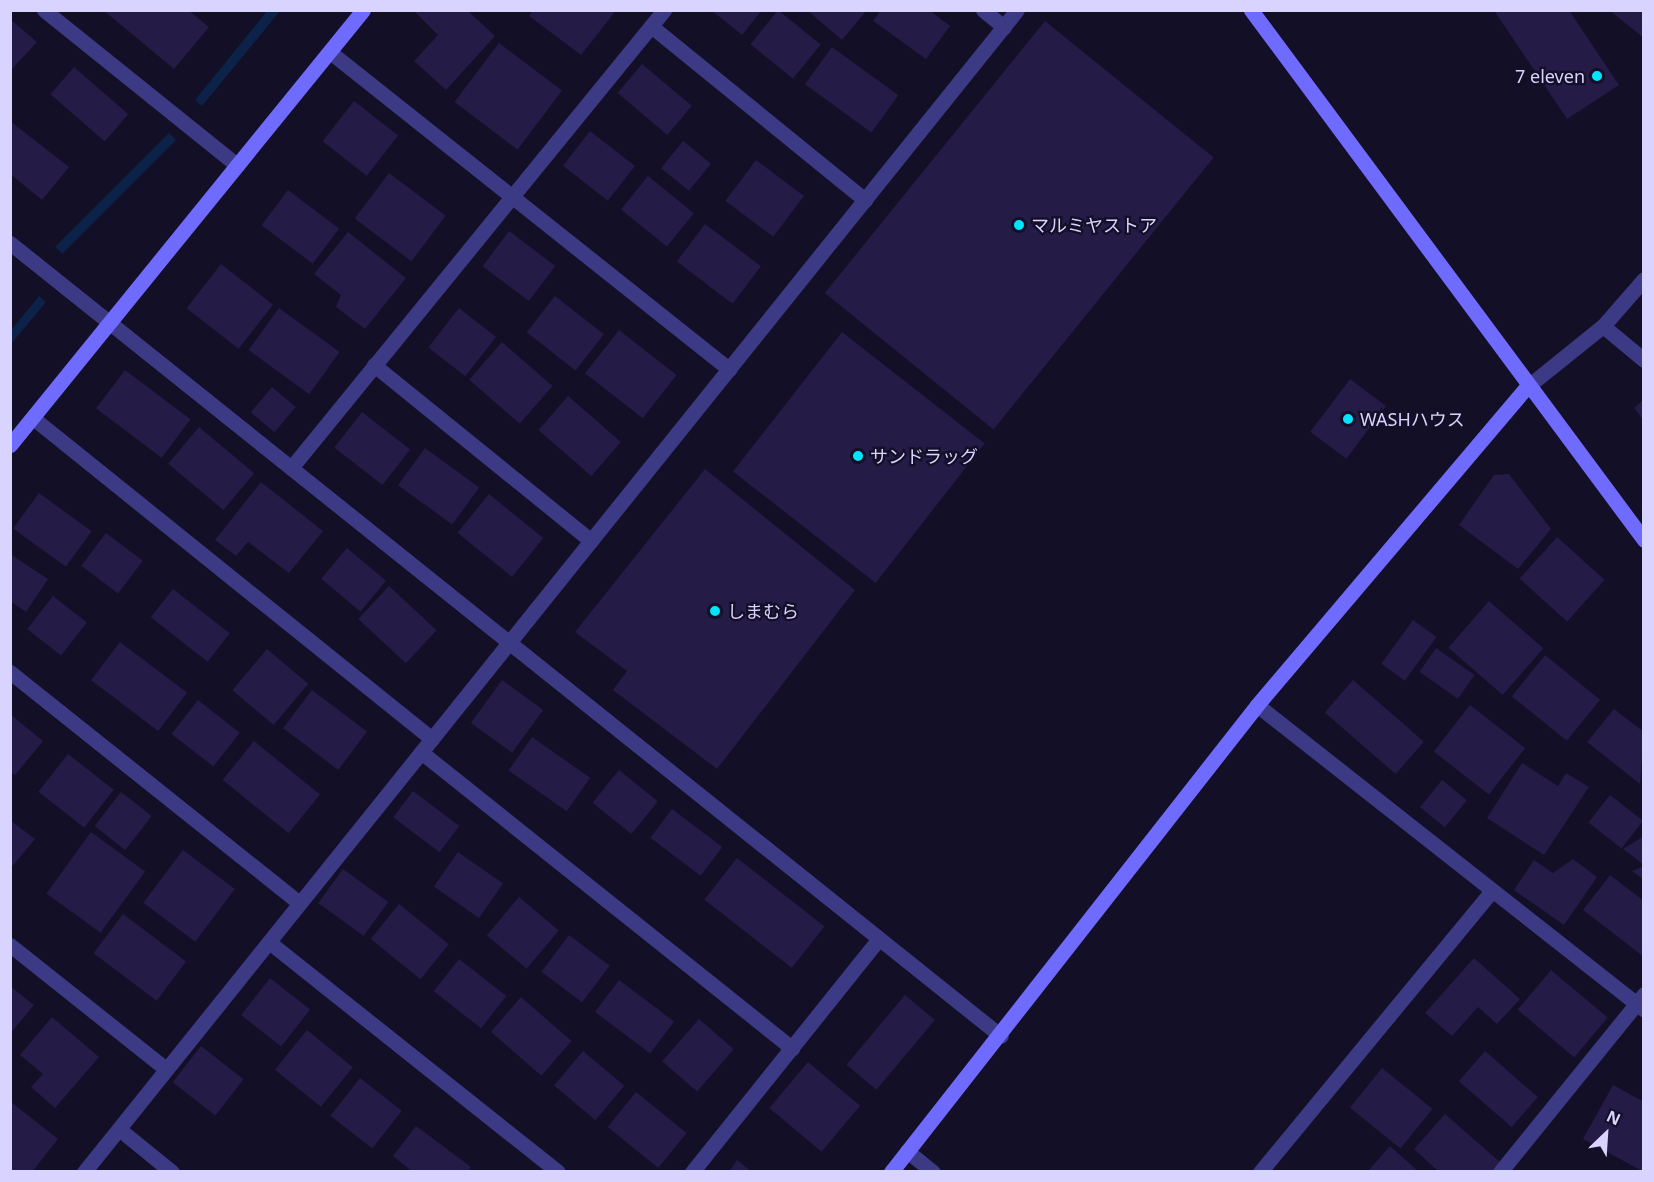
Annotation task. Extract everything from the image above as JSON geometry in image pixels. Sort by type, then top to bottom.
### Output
[{"type":"street","points":[[44,10],[237,165]]},
{"type":"street","points":[[10,445],[363,10]]},
{"type":"street","points":[[291,468],[664,10]]},
{"type":"street","points":[[982,10],[1004,27]]},
{"type":"street","points":[[84,1172],[1017,10]]},
{"type":"street","points":[[1251,10],[1527,387],[1644,540]]},
{"type":"street","points":[[651,26],[865,200]]},
{"type":"street","points":[[330,52],[729,369]]},
{"type":"street","points":[[10,243],[1001,1036]]},
{"type":"street","points":[[891,1172],[1001,1036],[1257,705],[1527,387],[1603,326],[1644,279]]},
{"type":"street","points":[[1603,326],[1644,360]]},
{"type":"street","points":[[375,365],[591,541]]},
{"type":"street","points":[[33,418],[432,739]]},
{"type":"street","points":[[10,672],[299,903]]},
{"type":"street","points":[[1257,705],[1491,892],[1641,1003],[1500,1172]]},
{"type":"street","points":[[421,752],[792,1048]]},
{"type":"street","points":[[1260,1172],[1491,892]]},
{"type":"street","points":[[692,1172],[879,939]]},
{"type":"street","points":[[269,942],[558,1172]]},
{"type":"street","points":[[10,945],[166,1069]]},
{"type":"street","points":[[118,1129],[172,1172]]},
{"type":"street","points":[[908,1151],[933,1172]]},
{"type":"water","points":[[267,11],[280,11],[202,106],[195,100]]},
{"type":"water","points":[[169,133],[176,140],[62,254],[55,247]]},
{"type":"water","points":[[39,296],[46,302],[11,344],[11,330]]},
{"type":"building","points":[[103,10],[188,10],[209,27],[174,69]]},
{"type":"building","points":[[413,10],[467,10],[495,36],[446,90],[414,61],[438,35]]},
{"type":"building","points":[[533,10],[611,10],[614,13],[581,55],[529,16]]},
{"type":"building","points":[[711,10],[762,10],[742,35]]},
{"type":"building","points":[[778,10],[821,45],[793,79],[750,44]]},
{"type":"building","points":[[807,10],[867,10],[842,40]]},
{"type":"building","points":[[881,10],[929,10],[950,26],[926,59],[873,21]]},
{"type":"building","points":[[1569,10],[1619,85],[1567,119],[1495,12]]},
{"type":"building","points":[[1609,10],[1644,10],[1644,38]]},
{"type":"building","points":[[10,19],[37,42],[10,71]]},
{"type":"building","name":"マルミヤストア","points":[[1045,21],[1214,158],[993,430],[825,293]]},
{"type":"building","points":[[499,43],[562,91],[518,150],[454,102]]},
{"type":"building","points":[[832,47],[898,95],[871,132],[805,84]]},
{"type":"building","points":[[642,64],[692,106],[667,135],[618,93]]},
{"type":"building","points":[[74,67],[128,114],[105,141],[50,94]]},
{"type":"building","points":[[354,101],[398,135],[367,176],[323,141]]},
{"type":"building","points":[[10,121],[69,167],[42,200],[10,174]]},
{"type":"building","points":[[590,131],[635,166],[608,201],[563,166]]},
{"type":"building","points":[[683,141],[711,164],[689,191],[661,168]]},
{"type":"building","points":[[756,160],[804,196],[773,237],[725,201]]},
{"type":"building","points":[[389,173],[446,216],[411,261],[355,219]]},
{"type":"building","points":[[648,176],[694,213],[667,247],[621,209]]},
{"type":"building","points":[[288,190],[339,229],[313,264],[262,225]]},
{"type":"building","points":[[705,224],[761,266],[733,304],[677,262]]},
{"type":"building","points":[[509,231],[555,266],[529,301],[483,266]]},
{"type":"building","points":[[348,232],[406,278],[365,329],[336,307],[341,295],[314,274]]},
{"type":"building","points":[[221,264],[273,305],[239,349],[187,308]]},
{"type":"building","points":[[555,296],[604,334],[576,370],[527,332]]},
{"type":"building","points":[[279,308],[340,352],[309,394],[248,350]]},
{"type":"building","points":[[459,308],[496,337],[465,376],[428,347]]},
{"type":"building","points":[[619,330],[677,375],[643,418],[585,373]]},
{"type":"building","name":"サンドラッグ","points":[[842,332],[985,443],[876,583],[733,471]]},
{"type":"building","points":[[502,342],[553,386],[520,424],[469,380]]},
{"type":"building","points":[[125,370],[190,419],[162,458],[96,408]]},
{"type":"building","name":"WASHハウス","points":[[1350,379],[1386,406],[1346,459],[1310,432]]},
{"type":"building","points":[[272,387],[296,407],[275,432],[251,412]]},
{"type":"building","points":[[568,396],[621,442],[591,476],[538,430]]},
{"type":"building","points":[[1644,399],[1644,421],[1634,408]]},
{"type":"building","points":[[362,412],[410,450],[382,485],[334,447]]},
{"type":"building","points":[[199,427],[254,473],[223,510],[168,464]]},
{"type":"building","points":[[425,448],[479,487],[452,525],[398,485]]},
{"type":"building","name":"しまむら","points":[[705,469],[855,590],[717,769],[613,690],[627,671],[575,632]]},
{"type":"building","points":[[1509,474],[1551,529],[1518,569],[1459,525],[1494,475]]},
{"type":"building","points":[[261,482],[323,531],[289,573],[248,542],[236,556],[215,540]]},
{"type":"building","points":[[39,493],[92,531],[66,567],[13,529]]},
{"type":"building","points":[[489,494],[543,538],[512,577],[458,533]]},
{"type":"building","points":[[106,533],[143,561],[118,593],[81,566]]},
{"type":"building","points":[[1557,537],[1605,580],[1567,621],[1520,579]]},
{"type":"building","points":[[347,548],[386,581],[360,611],[321,579]]},
{"type":"building","points":[[10,554],[48,579],[26,612],[10,601]]},
{"type":"building","points":[[389,586],[437,630],[406,663],[358,619]]},
{"type":"building","points":[[173,589],[230,633],[208,662],[151,617]]},
{"type":"building","points":[[53,596],[87,622],[61,656],[27,629]]},
{"type":"building","points":[[1489,601],[1543,648],[1503,695],[1448,648]]},
{"type":"building","points":[[1413,620],[1436,637],[1405,681],[1381,664]]},
{"type":"building","points":[[120,642],[187,693],[158,731],[91,680]]},
{"type":"building","points":[[1436,648],[1475,675],[1458,699],[1419,672]]},
{"type":"building","points":[[267,649],[308,684],[274,725],[232,690]]},
{"type":"building","points":[[1545,655],[1600,700],[1567,741],[1512,696]]},
{"type":"building","points":[[502,680],[543,710],[512,753],[471,723]]},
{"type":"building","points":[[1353,680],[1424,742],[1396,774],[1325,712]]},
{"type":"building","points":[[312,690],[367,732],[338,770],[283,728]]},
{"type":"building","points":[[198,700],[240,733],[213,767],[172,734]]},
{"type":"building","points":[[1470,705],[1525,748],[1489,795],[1434,751]]},
{"type":"building","points":[[1614,709],[1644,732],[1640,784],[1587,742]]},
{"type":"building","points":[[10,714],[43,741],[15,775],[10,771]]},
{"type":"building","points":[[532,737],[590,778],[567,811],[508,771]]},
{"type":"building","points":[[254,741],[320,794],[289,833],[223,780]]},
{"type":"building","points":[[68,754],[114,790],[84,828],[38,792]]},
{"type":"building","points":[[1522,763],[1558,786],[1566,773],[1589,787],[1544,855],[1487,818]]},
{"type":"building","points":[[619,770],[658,801],[631,834],[593,803]]},
{"type":"building","points":[[1442,780],[1467,800],[1445,827],[1420,807]]},
{"type":"building","points":[[413,791],[459,826],[439,852],[393,817]]},
{"type":"building","points":[[121,792],[152,816],[125,850],[95,826]]},
{"type":"building","points":[[1610,795],[1643,821],[1622,848],[1588,823]]},
{"type":"building","points":[[672,809],[722,847],[701,876],[650,838]]},
{"type":"building","points":[[10,820],[35,839],[10,869]]},
{"type":"building","points":[[91,832],[145,871],[101,933],[46,893]]},
{"type":"building","points":[[1644,836],[1644,865],[1623,849]]},
{"type":"building","points":[[183,850],[235,889],[195,942],[143,903]]},
{"type":"building","points":[[458,852],[503,884],[479,918],[434,886]]},
{"type":"building","points":[[737,858],[824,926],[792,968],[704,900]]},
{"type":"building","points":[[1573,859],[1597,877],[1564,925],[1514,890],[1534,860],[1553,873]]},
{"type":"building","points":[[1644,866],[1644,880],[1632,871]]},
{"type":"building","points":[[343,869],[388,902],[364,936],[318,903]]},
{"type":"building","points":[[1610,875],[1644,901],[1644,957],[1583,910]]},
{"type":"building","points":[[519,897],[559,930],[527,969],[487,935]]},
{"type":"building","points":[[399,904],[449,944],[420,979],[371,939]]},
{"type":"building","points":[[123,914],[186,962],[157,1001],[94,953]]},
{"type":"building","points":[[569,935],[610,966],[582,1002],[541,972]]},
{"type":"building","points":[[1474,958],[1520,999],[1497,1024],[1478,1007],[1452,1036],[1425,1013]]},
{"type":"building","points":[[459,959],[506,996],[481,1028],[434,991]]},
{"type":"building","points":[[1551,970],[1608,1018],[1574,1057],[1518,1010]]},
{"type":"building","points":[[270,978],[310,1009],[281,1046],[241,1015]]},
{"type":"building","points":[[619,980],[674,1022],[650,1053],[595,1012]]},
{"type":"building","points":[[10,986],[34,1005],[10,1034]]},
{"type":"building","points":[[905,995],[935,1020],[876,1090],[847,1065]]},
{"type":"building","points":[[521,997],[572,1041],[541,1076],[491,1032]]},
{"type":"building","points":[[52,1017],[99,1057],[55,1108],[31,1087],[43,1074],[20,1055]]},
{"type":"building","points":[[699,1019],[734,1049],[697,1091],[662,1061]]},
{"type":"building","points":[[307,1030],[353,1067],[321,1107],[275,1070]]},
{"type":"building","points":[[201,1046],[244,1079],[215,1115],[173,1082]]},
{"type":"building","points":[[583,1051],[624,1086],[595,1120],[554,1085]]},
{"type":"building","points":[[1485,1051],[1538,1097],[1512,1127],[1459,1081]]},
{"type":"building","points":[[808,1062],[860,1106],[822,1152],[769,1108]]},
{"type":"building","points":[[1382,1068],[1433,1109],[1400,1149],[1350,1108]]},
{"type":"building","points":[[360,1078],[402,1111],[372,1148],[330,1116]]},
{"type":"building","points":[[1613,1085],[1644,1102],[1644,1172],[1583,1139]]},
{"type":"building","points":[[636,1092],[687,1133],[658,1168],[608,1127]]},
{"type":"building","points":[[10,1101],[58,1139],[32,1172],[10,1172]]},
{"type":"building","points":[[1445,1114],[1500,1162],[1492,1172],[1439,1172],[1414,1149]]},
{"type":"building","points":[[416,1126],[471,1167],[468,1172],[413,1172],[393,1156]]},
{"type":"building","points":[[1390,1146],[1419,1172],[1367,1172]]},
{"type":"building","points":[[737,1160],[752,1172],[729,1172]]},
{"type":"place","name":"7 eleven","points":[[1597,76]]},
{"type":"place","name":"マルミヤストア","points":[[1019,225]]},
{"type":"place","name":"WASHハウス","points":[[1348,419]]},
{"type":"place","name":"サンドラッグ","points":[[858,456]]},
{"type":"place","name":"しまむら","points":[[715,611]]}]
